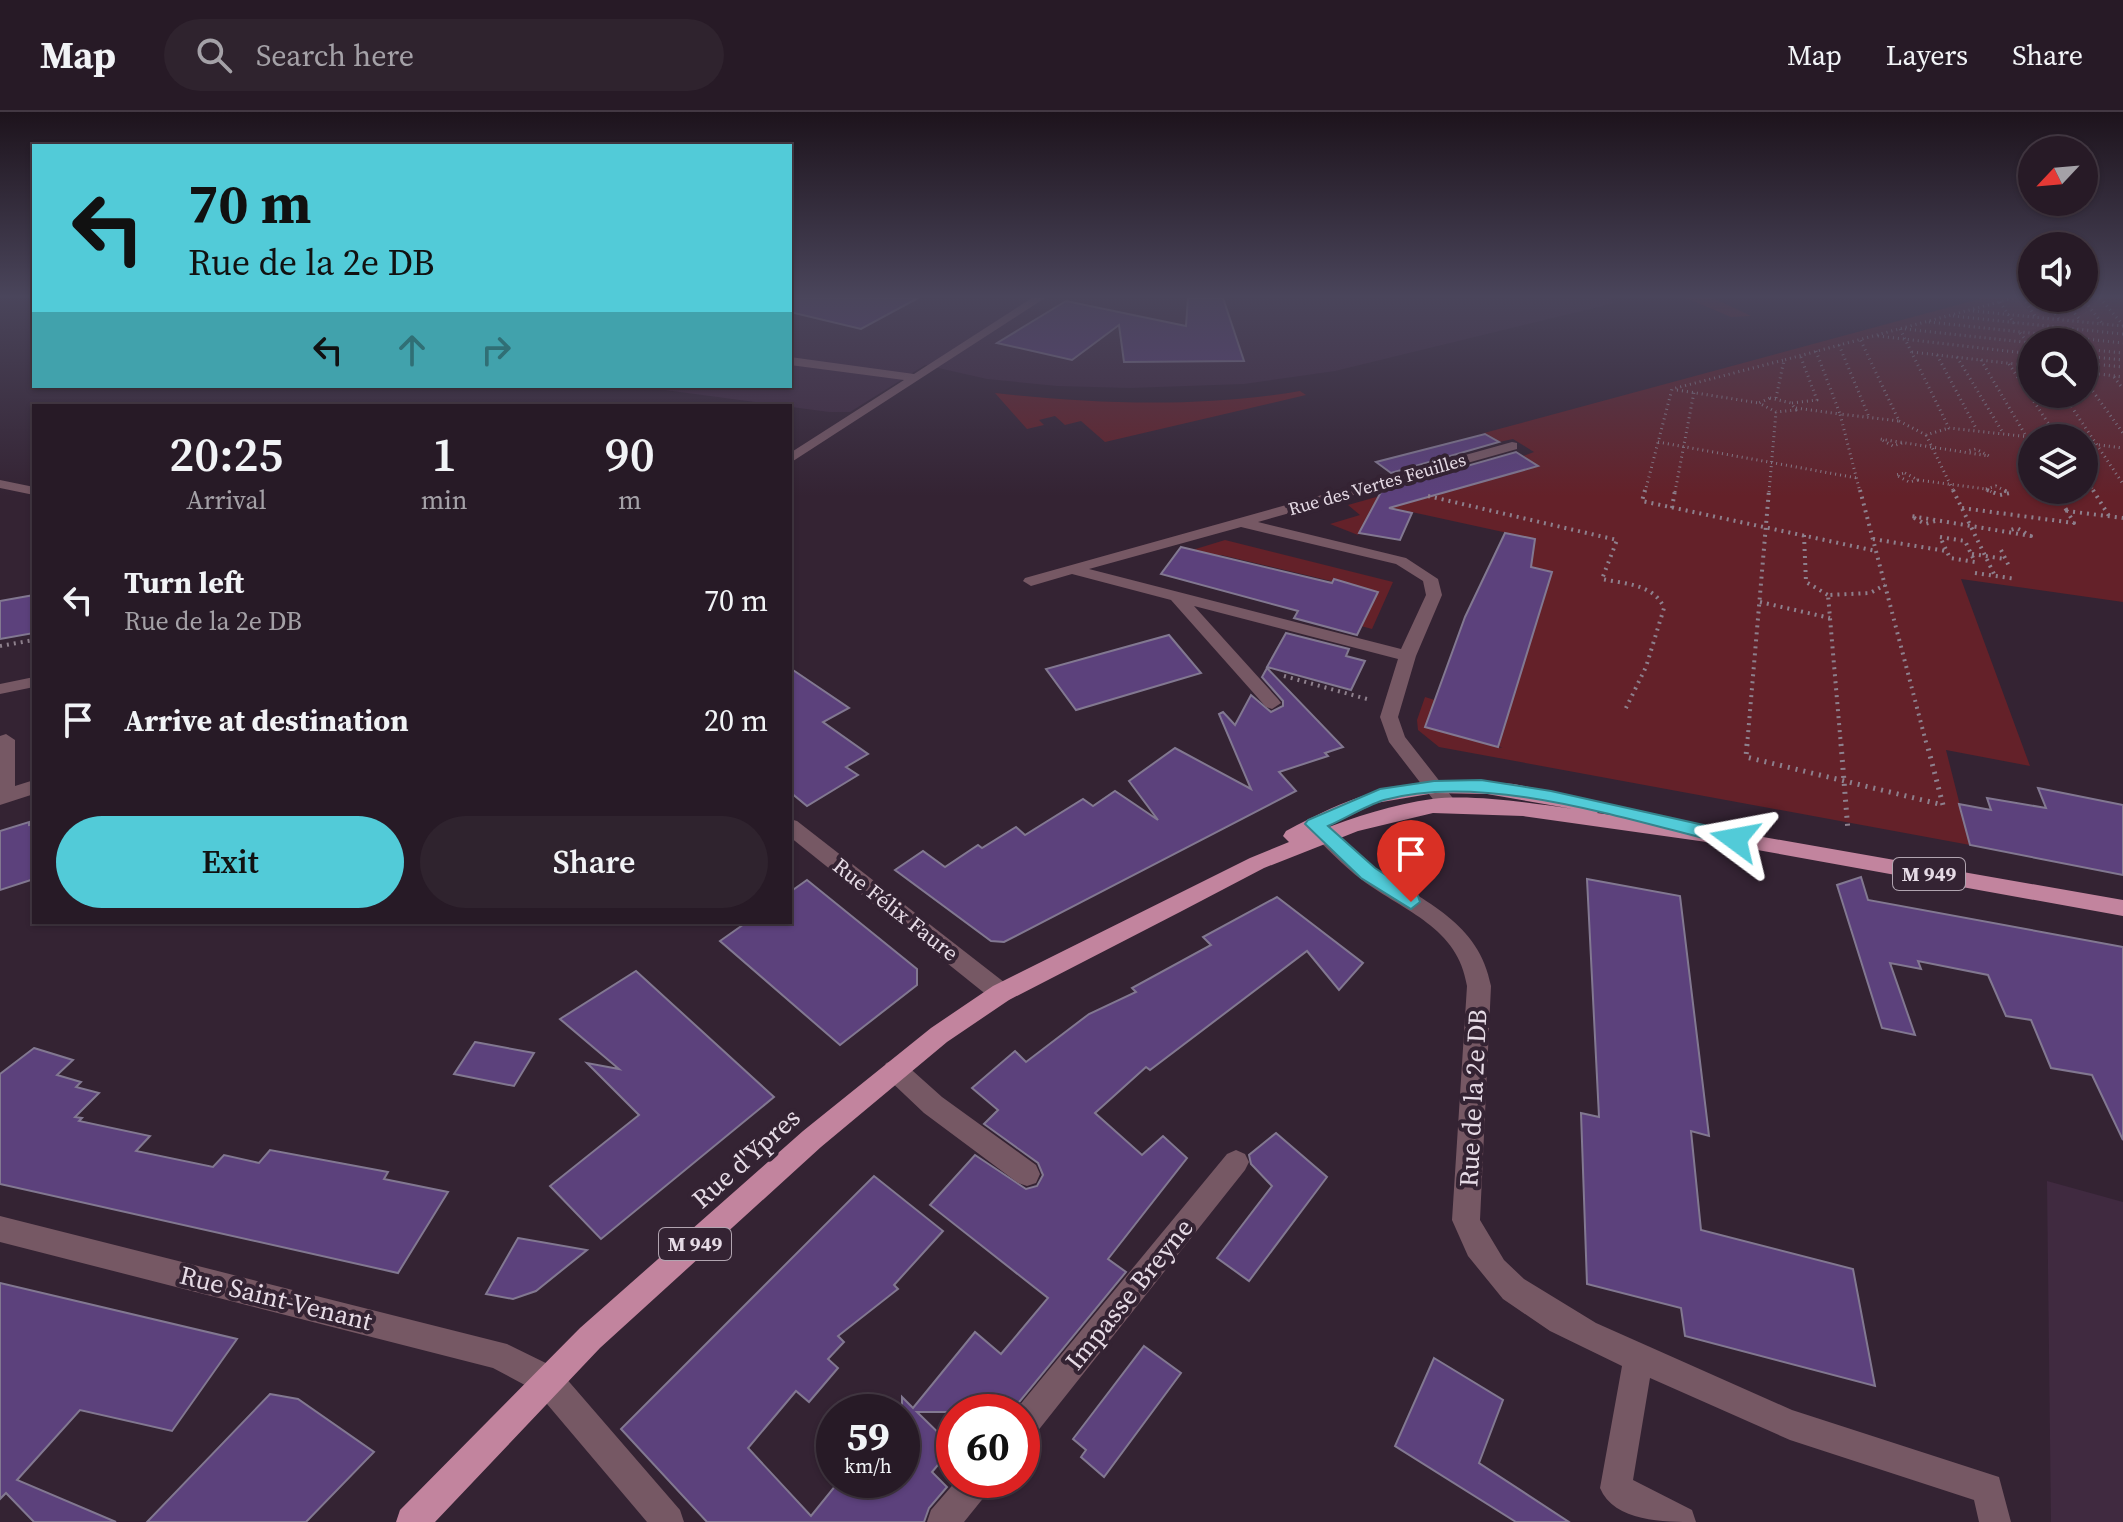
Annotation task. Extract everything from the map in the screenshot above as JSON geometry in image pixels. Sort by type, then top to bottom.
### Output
[{"type":"main road","name":"M 949","points":[[1320,830],[1380,795],[1434,787],[1481,786],[1518,790],[1735,839]]},
{"type":"main road","name":"M 949","points":[[1320,830],[1384,815],[1449,806],[1523,809],[1735,839],[2123,908]]},
{"type":"main road","name":"Rue d'Ypres","points":[[412,1522],[547,1380],[812,1139],[959,1021],[1001,993],[1320,830]]},
{"type":"street","points":[[811,364],[916,378]]},
{"type":"street","points":[[792,458],[938,364]]},
{"type":"street","name":"Rue des Vertes Feuilles","points":[[1031,581],[1512,446]]},
{"type":"street","points":[[0,484],[32,491]]},
{"type":"street","name":"Rue des Vertes Feuilles","points":[[1241,522],[1401,561],[1421,571],[1435,587],[1407,656],[1389,717],[1396,738],[1449,806]]},
{"type":"street","points":[[1070,569],[1407,656]]},
{"type":"street","points":[[1177,597],[1272,703]]},
{"type":"street","points":[[0,689],[32,682]]},
{"type":"street","points":[[6,740],[2,797],[32,788]]},
{"type":"street","name":"Rue Félix Faure","points":[[792,828],[1001,993]]},
{"type":"street","name":"Rue de la 2e DB","points":[[1320,830],[1368,873],[1455,934],[1475,959],[1479,986],[1466,1220],[1473,1242],[1499,1278],[1520,1296],[1638,1358],[1776,1420],[1988,1488],[1995,1522]]},
{"type":"street","points":[[895,1070],[933,1105],[1027,1174]]},
{"type":"street","name":"Impasse Breyne","points":[[1040,1404],[1236,1162]]},
{"type":"street","name":"Rue Saint-Venant","points":[[0,1229],[497,1354],[547,1380]]},
{"type":"street","points":[[1638,1358],[1616,1488],[1680,1522]]},
{"type":"street","points":[[547,1380],[668,1522]]},
{"type":"street","points":[[943,1522],[963,1498]]},
{"type":"path","points":[[1672,389],[1769,364]]},
{"type":"path","points":[[1776,398],[1783,364]]},
{"type":"path","points":[[1759,403],[1765,398],[1791,403],[1817,400],[1803,364]]},
{"type":"path","points":[[1776,412],[1746,757],[1943,805],[1840,414],[1821,364]]},
{"type":"path","points":[[1846,364],[1870,418]]},
{"type":"path","points":[[1872,364],[1899,421]]},
{"type":"path","points":[[1917,364],[1949,428]]},
{"type":"path","points":[[1942,364],[1978,431]]},
{"type":"path","points":[[1961,364],[2003,434]]},
{"type":"path","points":[[1983,364],[2019,424]]},
{"type":"path","points":[[2009,364],[2018,365]]},
{"type":"path","points":[[2009,364],[2049,424]]},
{"type":"path","points":[[2098,364],[2123,367]]},
{"type":"path","points":[[2098,374],[2123,377]]},
{"type":"path","points":[[2113,376],[2123,389]]},
{"type":"path","points":[[1672,389],[1759,403],[1776,412],[1793,412],[1796,408]]},
{"type":"path","points":[[1672,389],[1642,501],[1876,551]]},
{"type":"path","points":[[1672,508],[1694,392]]},
{"type":"path","points":[[2098,398],[2123,433]]},
{"type":"path","points":[[1791,403],[1796,408],[1899,421],[1926,435],[1995,576]]},
{"type":"path","points":[[1926,435],[1949,428],[2018,436]]},
{"type":"path","points":[[1658,442],[1857,478]]},
{"type":"path","points":[[1902,443],[1967,451]]},
{"type":"path","points":[[2098,445],[2123,448]]},
{"type":"path","points":[[2098,446],[2123,484]]},
{"type":"path","points":[[1918,480],[1905,473],[1896,475],[1909,482],[1918,480],[1986,489],[2000,495],[2010,493],[1996,486],[1986,489]]},
{"type":"path","points":[[1372,485],[1617,540],[1602,579],[1653,591],[1662,599],[1664,608],[1646,667],[1624,712]]},
{"type":"path","points":[[2098,498],[2110,517]]},
{"type":"path","points":[[1962,508],[2074,523],[2063,504]]},
{"type":"path","points":[[2067,511],[2123,518]]},
{"type":"path","points":[[1935,521],[1925,524],[1911,516],[1921,514],[1935,521],[2007,531],[2021,538],[2031,536],[2017,528],[2007,531]]},
{"type":"path","points":[[1804,535],[1806,582],[1828,595],[1870,593],[1885,585]]},
{"type":"path","points":[[1940,537],[1965,541],[1975,562],[1950,558],[1946,551],[1940,537]]},
{"type":"path","points":[[1873,539],[1946,551]]},
{"type":"path","points":[[2001,550],[2010,568]]},
{"type":"path","points":[[1971,554],[2005,559]]},
{"type":"path","points":[[1975,573],[2016,579]]},
{"type":"path","points":[[1828,595],[1851,860]]},
{"type":"path","points":[[1760,602],[1830,618]]},
{"type":"path","points":[[0,646],[32,640]]},
{"type":"path","points":[[1237,663],[1392,705]]},
{"type":"shaded area","points":[[792,364],[1365,364],[1244,384],[1130,388],[1057,386],[987,379],[925,365],[850,412],[650,388],[792,388]]},
{"type":"shaded area","points":[[1740,364],[2018,364],[2018,408],[2098,408],[2098,364],[2123,364],[2123,602],[1961,579],[2030,766],[1946,750],[1970,845],[1439,747],[1418,730],[1417,720],[1425,697],[1438,701],[1429,726],[1425,727],[1502,748],[1498,745],[1523,565],[1531,538],[1375,504],[1358,535],[1330,524],[1360,515],[1348,505],[1433,481],[1538,466],[1523,456],[1534,452],[1513,439],[1499,442],[1484,433]]},
{"type":"shaded area","points":[[1300,391],[1306,395],[1105,442],[1081,421],[1065,425],[1055,416],[1039,420],[1044,425],[1027,429],[995,393],[1071,400],[1186,402]]},
{"type":"shaded area","points":[[1225,540],[1393,582],[1372,629],[1361,626],[1377,592],[1221,555],[1176,555]]},
{"type":"shaded area","points":[[2047,1181],[2123,1202],[2123,1522],[2051,1522]]},
{"type":"building","points":[[1485,434],[1499,442],[1391,473],[1376,462]]},
{"type":"building","points":[[1516,452],[1538,466],[1389,508],[1412,513],[1400,540],[1359,533],[1382,490]]},
{"type":"building","points":[[1505,533],[1535,539],[1531,567],[1552,572],[1498,747],[1425,727],[1465,617]]},
{"type":"building","points":[[1181,547],[1332,583],[1334,579],[1378,592],[1357,635],[1294,618],[1298,611],[1161,574]]},
{"type":"building","points":[[32,595],[32,633],[0,639],[0,601]]},
{"type":"building","points":[[1286,633],[1349,649],[1346,656],[1365,661],[1351,690],[1267,667]]},
{"type":"building","points":[[1169,635],[1201,673],[1076,710],[1046,669]]},
{"type":"building","points":[[1267,668],[1343,747],[1325,753],[1328,756],[1279,772],[1296,791],[1004,942],[991,941],[895,870],[923,851],[945,867],[978,845],[982,848],[1016,827],[1025,835],[1083,799],[1093,806],[1115,791],[1158,820],[1129,781],[1175,748],[1251,789],[1219,714],[1223,712],[1235,725],[1251,695],[1271,712],[1283,706],[1283,701],[1262,677]]},
{"type":"building","points":[[792,669],[849,708],[823,722],[868,754],[846,767],[858,775],[807,806],[792,794]]},
{"type":"building","points":[[2038,788],[2123,805],[2123,875],[1970,845],[1959,804],[1991,810],[1987,798],[2046,808]]},
{"type":"building","points":[[29,822],[32,824],[32,880],[0,890],[0,831]]},
{"type":"building","points":[[1861,877],[1868,900],[2123,947],[2123,1140],[2092,1075],[2051,1068],[2031,1020],[2006,1016],[1988,975],[1918,961],[1921,969],[1890,963],[1915,1035],[1882,1028],[1837,885]]},
{"type":"building","points":[[1587,879],[1680,896],[1709,1136],[1691,1131],[1701,1230],[1853,1269],[1875,1386],[1685,1336],[1681,1308],[1587,1284],[1581,1113],[1599,1117]]},
{"type":"building","points":[[807,880],[917,969],[917,985],[840,1045],[720,941],[744,924],[792,924],[792,891]]},
{"type":"building","points":[[1277,897],[1363,963],[1339,990],[1307,951],[1150,1070],[1146,1067],[1095,1113],[1142,1155],[1163,1136],[1187,1158],[1108,1259],[1126,1272],[1026,1394],[936,1394],[936,1412],[920,1412],[920,1399],[975,1332],[1001,1354],[1048,1298],[930,1205],[975,1155],[1026,1189],[1037,1186],[1043,1175],[1038,1163],[984,1124],[998,1110],[972,1088],[1015,1051],[1026,1062],[1089,1014],[1136,992],[1132,988],[1211,945],[1203,937]]},
{"type":"building","points":[[636,971],[774,1097],[601,1239],[550,1186],[639,1115],[587,1063],[619,1069],[560,1019]]},
{"type":"building","points":[[475,1042],[534,1053],[514,1086],[454,1074]]},
{"type":"building","points":[[34,1048],[73,1060],[57,1075],[81,1082],[76,1087],[99,1093],[75,1117],[82,1118],[79,1121],[150,1136],[136,1151],[213,1167],[224,1155],[259,1163],[270,1150],[388,1172],[384,1179],[448,1192],[398,1273],[0,1184],[0,1074]]},
{"type":"building","points":[[1276,1133],[1327,1177],[1249,1281],[1217,1258],[1272,1186],[1251,1164],[1249,1155]]},
{"type":"building","points":[[874,1176],[943,1231],[894,1285],[898,1289],[838,1336],[844,1342],[828,1359],[838,1368],[809,1402],[796,1391],[748,1448],[811,1516],[826,1498],[920,1498],[920,1415],[936,1430],[936,1467],[932,1472],[936,1476],[938,1498],[929,1508],[924,1522],[707,1522],[621,1429]]},
{"type":"building","points":[[518,1238],[587,1250],[536,1291],[513,1299],[486,1294]]},
{"type":"building","points":[[0,1283],[237,1339],[172,1431],[80,1410],[17,1480],[116,1522],[34,1522],[6,1493],[0,1499]]},
{"type":"building","points":[[1144,1346],[1181,1373],[1104,1477],[1081,1457],[1086,1450],[1073,1439]]},
{"type":"building","points":[[1434,1358],[1503,1400],[1479,1463],[1569,1522],[1516,1522],[1395,1446]]},
{"type":"building","points":[[270,1394],[298,1399],[374,1452],[306,1522],[147,1522]]},
{"type":"route","points":[[1411,902],[1368,873],[1314,824],[1353,804],[1380,795],[1451,785],[1481,786],[1518,790],[1735,839]]}]
